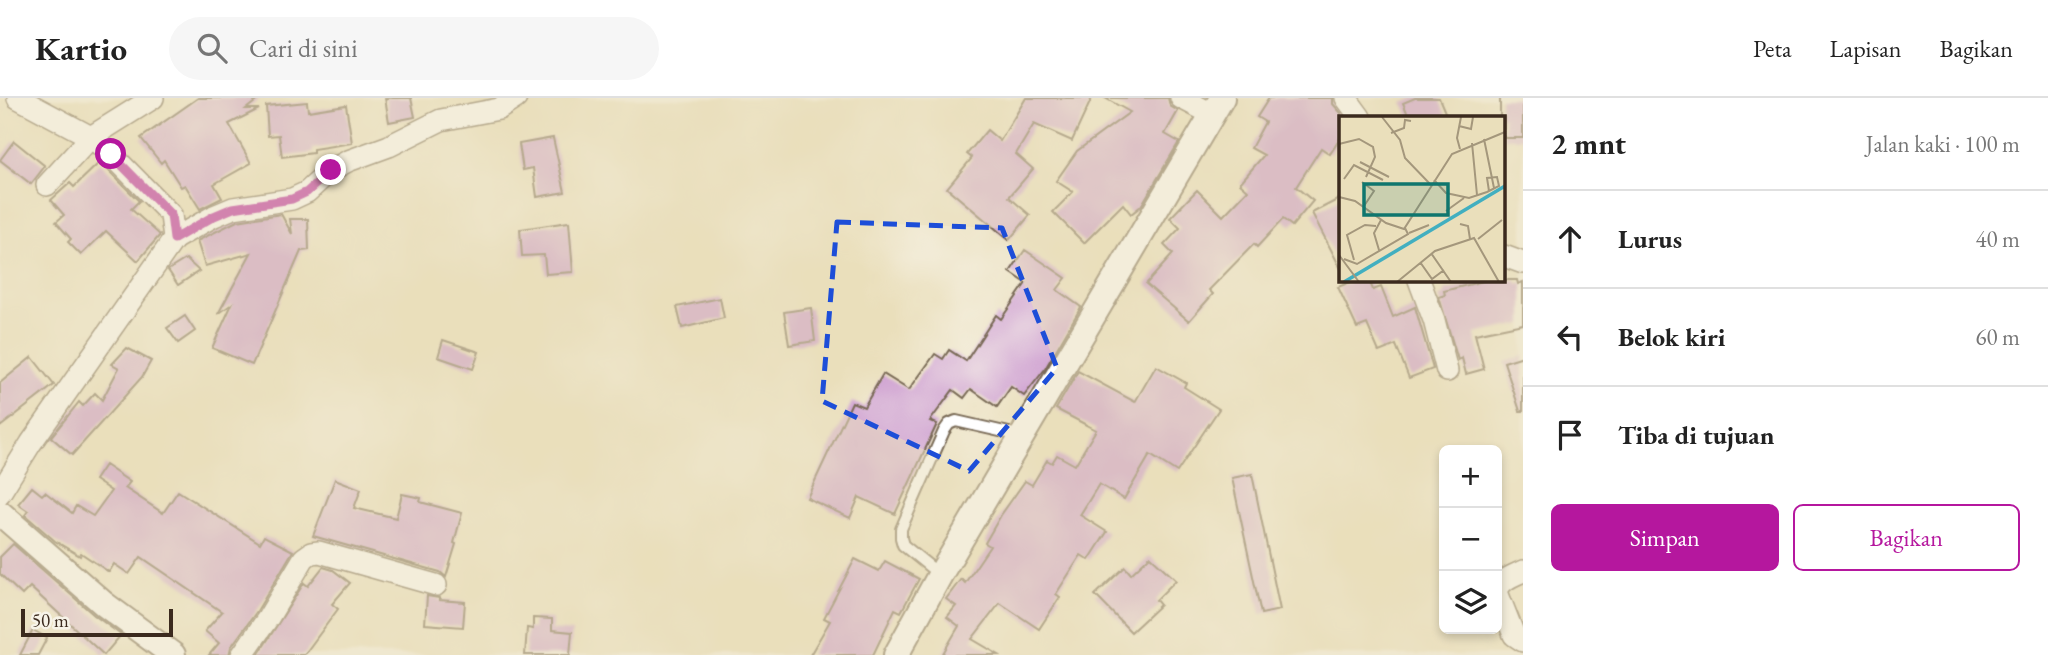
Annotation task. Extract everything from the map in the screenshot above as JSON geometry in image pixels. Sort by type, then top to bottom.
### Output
[{"type":"street","points":[[18,98],[91,137],[171,215],[174,239]]},
{"type":"street","points":[[47,185],[91,137],[153,98]]},
{"type":"street","points":[[0,493],[31,443],[174,239],[233,208],[292,199],[307,192],[331,170],[389,146],[441,120],[499,109],[516,98]]},
{"type":"street","points":[[896,655],[940,575],[1217,106],[1181,98]]},
{"type":"street","points":[[1346,98],[1358,116]]},
{"type":"street","points":[[1506,257],[1523,263]]},
{"type":"street","points":[[1420,282],[1434,320],[1447,371]]},
{"type":"street","points":[[0,513],[104,604],[173,655]]},
{"type":"street","points":[[242,655],[304,558],[311,553],[319,552],[436,585]]},
{"type":"street","points":[[1502,583],[1523,571]]},
{"type":"street","points":[[1502,605],[1514,635],[1523,641]]},
{"type":"lane","points":[[940,575],[903,545],[901,529],[944,431],[956,421],[1022,436]]},
{"type":"highlighted area","points":[[837,222],[1002,228],[1057,368],[969,471],[822,401]]},
{"type":"building","points":[[198,98],[260,98],[246,109],[259,109],[229,124],[251,163],[214,184],[222,198],[200,209],[185,185],[181,187],[164,160],[161,163],[141,138]]},
{"type":"building","points":[[385,98],[411,98],[415,117],[389,122]]},
{"type":"building","points":[[1026,98],[1092,98],[1072,141],[1034,124],[1016,154],[1033,169],[1009,197],[1030,215],[1009,240],[947,188],[972,158],[967,154],[987,130],[1000,141]]},
{"type":"building","points":[[1105,98],[1168,98],[1170,106],[1178,111],[1165,134],[1179,142],[1141,206],[1131,214],[1123,204],[1084,243],[1053,212],[1073,192],[1056,181],[1077,151],[1130,112]]},
{"type":"building","points":[[1269,98],[1333,98],[1333,104],[1341,113],[1339,140],[1330,154],[1321,148],[1296,187],[1313,201],[1292,226],[1283,219],[1257,247],[1254,244],[1209,290],[1213,294],[1189,321],[1146,284],[1173,254],[1164,245],[1180,228],[1170,218],[1197,190],[1223,216],[1248,190],[1240,183],[1264,155],[1251,148],[1265,122],[1257,117]]},
{"type":"building","points":[[1415,98],[1439,98],[1447,116],[1409,116],[1403,103]]},
{"type":"building","points":[[1500,98],[1523,98],[1523,138],[1506,138],[1506,116],[1500,116]]},
{"type":"building","points":[[307,102],[308,111],[346,105],[352,143],[313,149],[313,153],[282,157],[279,135],[268,136],[266,106]]},
{"type":"building","points":[[553,138],[565,192],[537,197],[533,168],[523,170],[519,144]]},
{"type":"building","points":[[14,141],[45,166],[31,184],[0,160]]},
{"type":"building","points":[[100,162],[139,201],[131,209],[160,235],[138,261],[106,231],[81,255],[68,242],[71,239],[56,222],[64,215],[51,200],[70,183],[74,187]]},
{"type":"building","points":[[1339,199],[1339,265],[1312,213]]},
{"type":"building","points":[[281,214],[292,234],[290,219],[308,219],[309,250],[301,251],[252,365],[212,348],[232,304],[218,314],[251,253],[205,266],[197,241],[237,221]]},
{"type":"building","points":[[569,222],[573,272],[546,274],[544,255],[522,256],[520,229]]},
{"type":"building","points":[[1025,250],[1066,278],[1057,290],[1081,307],[1045,369],[1024,396],[1011,387],[997,407],[971,389],[964,398],[953,390],[930,421],[937,424],[895,514],[859,497],[850,518],[807,498],[852,402],[864,407],[883,374],[909,390],[935,354],[943,359],[949,350],[966,361],[996,315],[1001,319],[1026,283],[1010,272]]},
{"type":"building","points":[[186,259],[199,271],[178,285],[168,270]]},
{"type":"building","points":[[1350,282],[1370,282],[1373,290],[1381,287],[1393,317],[1415,307],[1433,369],[1409,378],[1396,345],[1379,352],[1367,324],[1357,328],[1338,287]]},
{"type":"building","points":[[1479,282],[1523,282],[1523,324],[1475,334],[1484,369],[1466,374],[1462,358],[1458,360],[1439,297],[1445,295],[1444,291]]},
{"type":"building","points":[[720,298],[724,318],[682,328],[677,307]]},
{"type":"building","points":[[811,308],[815,341],[789,345],[784,312]]},
{"type":"building","points":[[185,316],[195,331],[178,343],[167,328]]},
{"type":"building","points":[[443,340],[479,352],[473,369],[438,357]]},
{"type":"building","points":[[127,348],[151,361],[142,377],[72,455],[51,437],[79,402],[83,406],[95,393],[102,400],[119,368],[112,364]]},
{"type":"building","points":[[1523,356],[1523,411],[1520,411],[1504,362]]},
{"type":"building","points":[[32,357],[54,385],[0,427],[0,383]]},
{"type":"building","points":[[1156,366],[1186,383],[1184,387],[1219,409],[1177,472],[1150,455],[1124,499],[1099,484],[1080,515],[1107,532],[1089,560],[1081,555],[1056,594],[1060,597],[1039,629],[1000,603],[972,639],[999,655],[942,655],[959,626],[947,617],[956,606],[946,599],[961,579],[965,583],[990,546],[985,543],[1001,515],[1025,481],[1032,485],[1047,460],[1052,463],[1057,455],[1075,465],[1096,430],[1056,409],[1078,371],[1135,402]]},
{"type":"building","points":[[105,465],[130,482],[125,488],[163,513],[178,491],[260,543],[264,536],[293,551],[257,611],[231,647],[229,655],[209,655],[219,643],[205,631],[222,612],[141,557],[129,574],[114,564],[109,572],[81,553],[80,556],[55,541],[25,515],[28,511],[18,504],[32,487],[42,495],[45,492],[72,513],[76,506],[93,516],[111,491],[95,480]]},
{"type":"building","points":[[1252,474],[1280,610],[1261,614],[1232,478]]},
{"type":"building","points":[[335,479],[361,489],[354,508],[396,518],[402,494],[421,498],[420,502],[462,513],[446,577],[440,572],[313,536]]},
{"type":"building","points":[[13,544],[94,615],[121,635],[104,655],[30,587],[22,595],[0,574],[0,557]]},
{"type":"building","points":[[1150,556],[1176,580],[1156,600],[1160,605],[1131,632],[1095,595],[1125,567],[1131,574]]},
{"type":"building","points":[[855,559],[879,571],[885,561],[919,579],[901,612],[895,609],[873,655],[810,655],[830,621],[824,618]]},
{"type":"building","points":[[323,567],[333,570],[350,583],[332,604],[338,609],[304,655],[258,655],[304,583],[308,586]]},
{"type":"building","points":[[427,596],[465,602],[463,627],[425,624]]},
{"type":"building","points":[[533,618],[552,619],[552,630],[572,632],[570,655],[525,655],[527,628],[533,629]]},
{"type":"building","points":[[33,630],[47,638],[38,655],[20,655]]},
{"type":"route","points":[[111,154],[171,215],[174,239],[195,225],[233,208],[292,199],[307,192],[331,170]]}]
